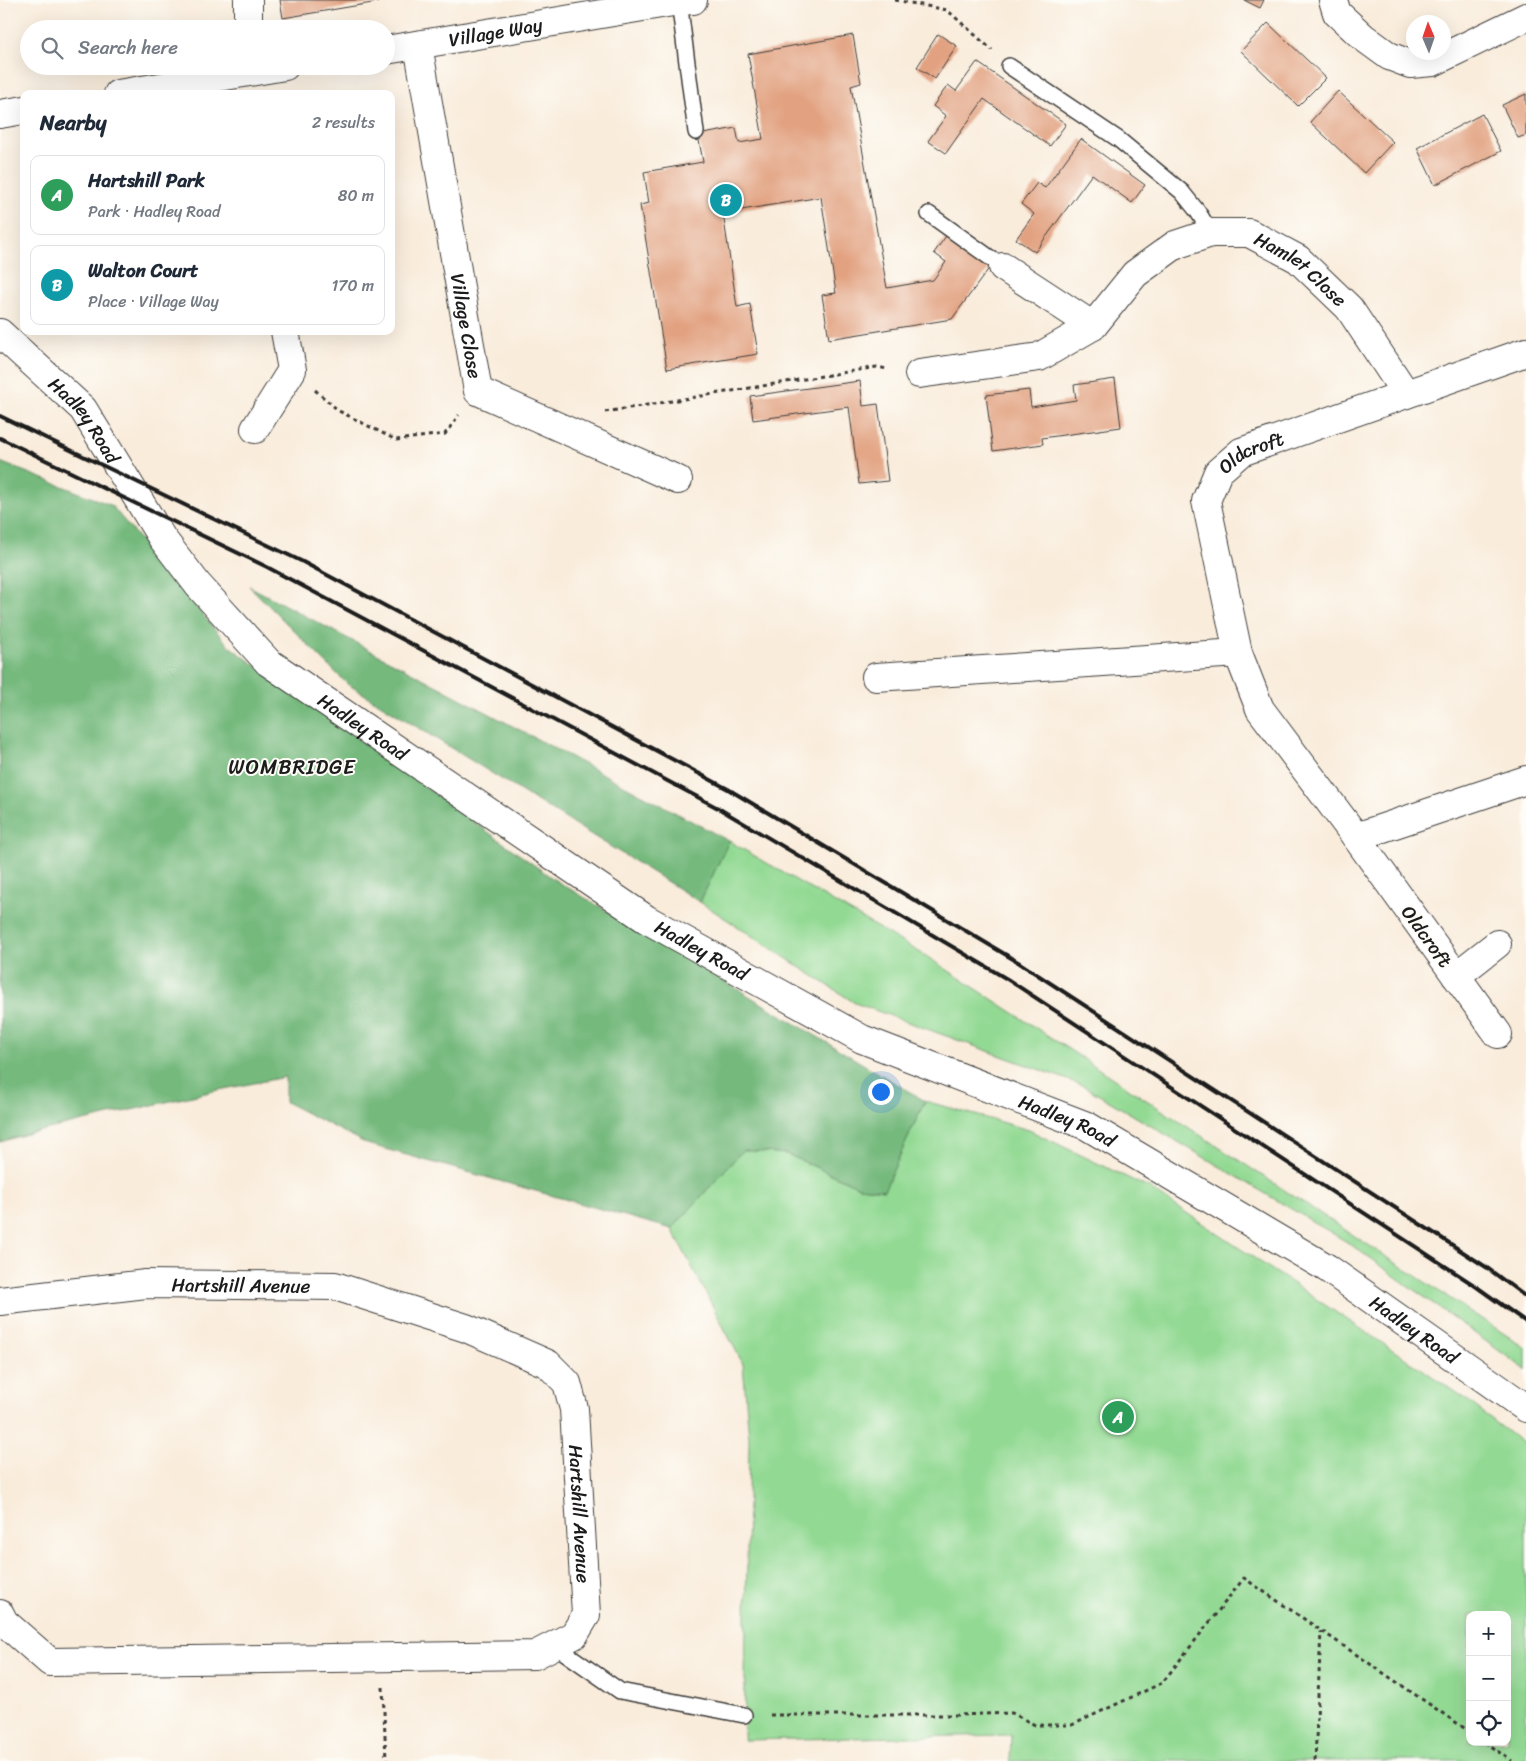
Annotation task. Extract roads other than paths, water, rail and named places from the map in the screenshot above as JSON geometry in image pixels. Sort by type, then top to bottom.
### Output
[{"type":"street","points":[[248,0],[248,20]]},
{"type":"street","name":"Village Way","points":[[395,49],[584,9],[686,0]]},
{"type":"street","points":[[1332,0],[1337,13],[1363,36],[1389,56],[1410,64],[1433,62],[1526,17]]},
{"type":"street","name":"Village Close","points":[[418,45],[478,391],[678,480]]},
{"type":"street","points":[[146,90],[246,76]]},
{"type":"street","points":[[0,114],[20,111]]},
{"type":"street","name":"Hamlet Close","points":[[919,374],[1039,357],[1093,326],[1135,274],[1175,245],[1211,234],[1249,233],[1298,259],[1349,308],[1406,394]]},
{"type":"street","points":[[1003,267],[1093,326]]},
{"type":"street","name":"Hadley Road","points":[[0,333],[83,409],[162,538],[198,585],[268,662],[646,919],[862,1039],[1087,1126],[1327,1268],[1526,1408]]},
{"type":"street","points":[[255,429],[292,370],[286,335]]},
{"type":"street","name":"Oldcroft","points":[[1498,1034],[1356,837],[1260,709],[1238,653],[1206,501],[1218,472],[1241,452],[1526,352]]},
{"type":"street","points":[[876,677],[1238,653]]},
{"type":"street","points":[[1356,837],[1526,780]]},
{"type":"street","points":[[1456,976],[1497,944]]},
{"type":"street","name":"Hartshill Avenue","points":[[0,1302],[146,1284],[335,1286],[466,1328],[548,1364],[567,1383],[574,1409],[586,1614],[574,1635],[535,1655],[50,1662],[4,1622],[0,1614]]},
{"type":"lane","points":[[686,0],[696,132]]},
{"type":"lane","points":[[1009,66],[1118,139],[1182,192],[1198,212],[1211,234]]},
{"type":"lane","points":[[929,214],[1003,267]]},
{"type":"lane","points":[[554,1645],[620,1691],[744,1715]]},
{"type":"railway","points":[[0,416],[301,561],[728,789],[1018,962],[1486,1267],[1526,1297]]},
{"type":"railway","points":[[0,438],[267,567],[718,808],[1007,979],[1474,1285],[1526,1322]]},
{"type":"place","name":"Walton Court","points":[[726,200]]},
{"type":"place","name":"Hartshill Park","points":[[1118,1417]]},
{"type":"district","name":"WOMBRIDGE","points":[[292,767]]}]
